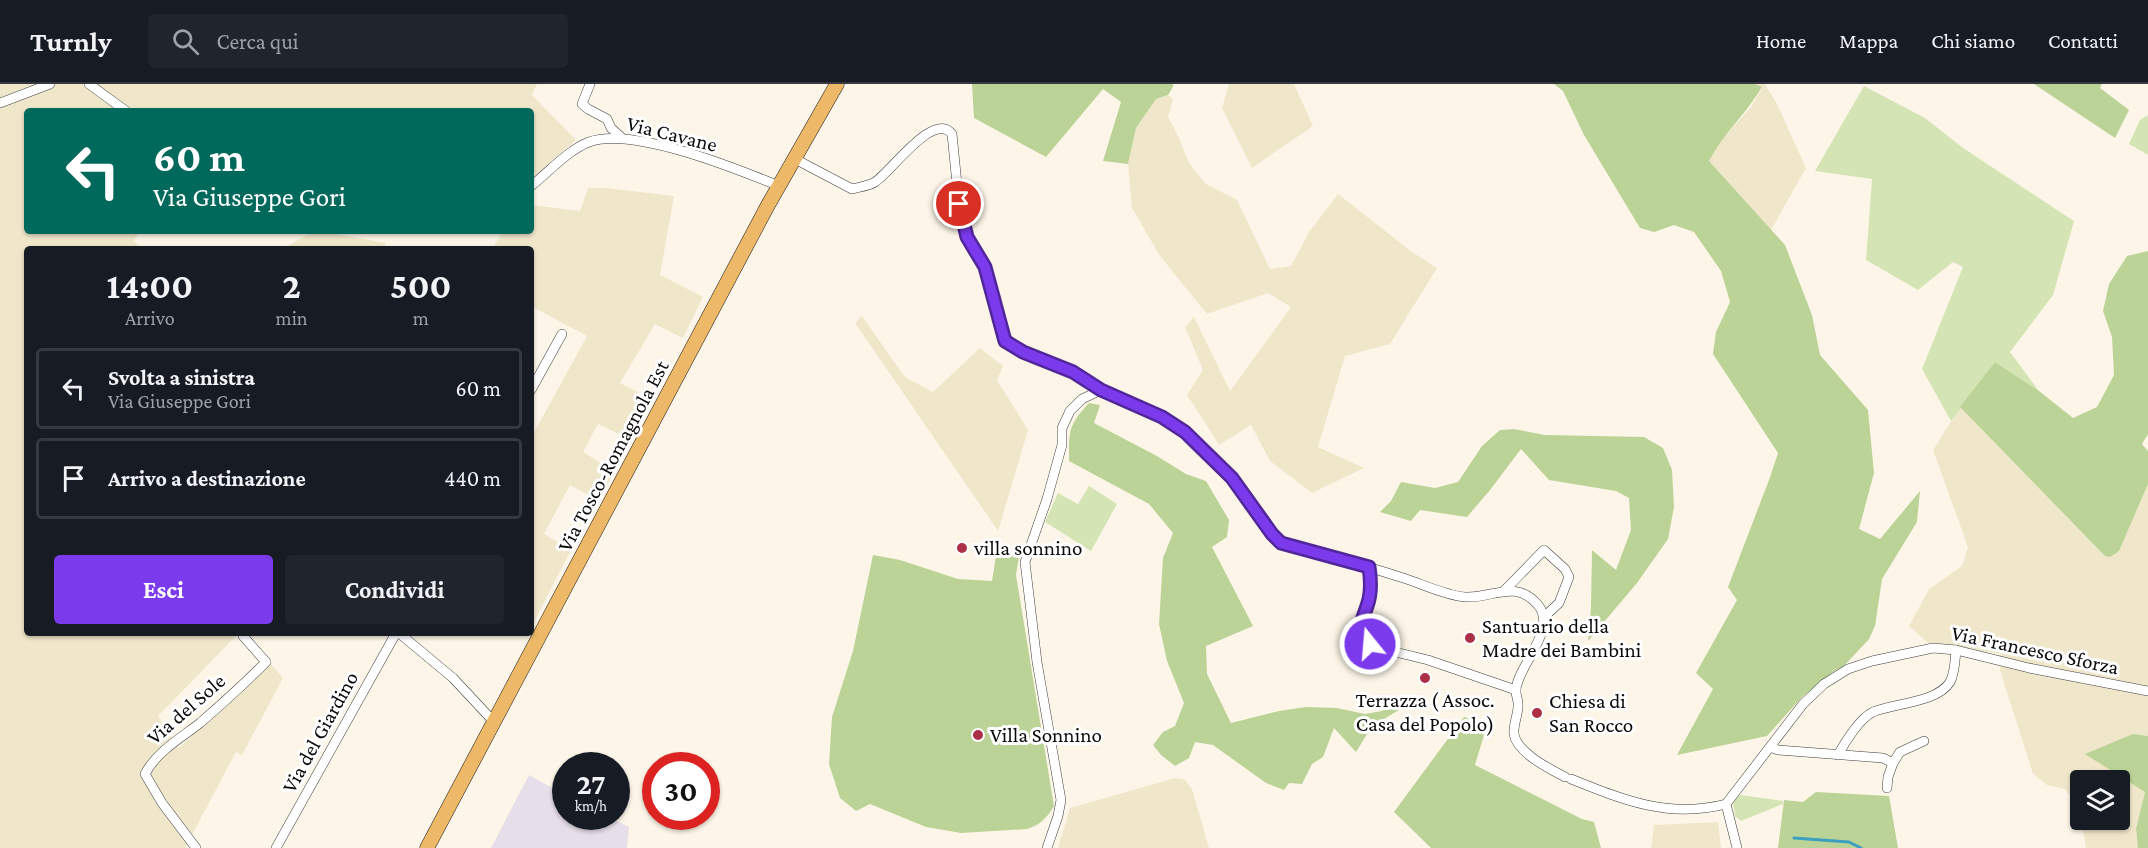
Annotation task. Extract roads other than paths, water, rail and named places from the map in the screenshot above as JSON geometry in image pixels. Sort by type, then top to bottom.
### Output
[{"type":"main road","name":"Via Tosco-Romagnola Est","points":[[427,848],[779,186],[837,84]]},
{"type":"street","points":[[0,103],[51,84]]},
{"type":"street","points":[[89,84],[122,108]]},
{"type":"street","points":[[590,84],[582,104],[607,119],[610,129],[621,137]]},
{"type":"street","points":[[795,159],[852,189],[874,183],[932,130],[942,127],[949,130],[952,134],[959,204],[967,237],[985,267],[1005,341],[1023,352],[1073,372],[1101,390],[1162,417],[1185,432],[1232,478],[1281,543],[1466,597],[1505,590],[1526,595],[1538,605],[1544,617],[1543,630],[1516,690],[1518,706],[1514,734],[1518,742],[1534,759],[1568,778],[1626,801],[1659,809],[1706,809],[1726,804],[1737,848]]},
{"type":"street","name":"Via Cavane","points":[[534,184],[579,146],[592,141],[621,137],[684,152],[779,186]]},
{"type":"street","points":[[534,385],[562,334]]},
{"type":"street","points":[[1047,848],[1061,800],[1037,662],[1025,562],[1056,467],[1062,445],[1062,428],[1070,411],[1082,399],[1101,390]]},
{"type":"street","points":[[1505,590],[1544,550],[1565,569],[1569,577],[1559,603],[1544,617]]},
{"type":"street","points":[[1369,567],[1371,584],[1368,605],[1359,628],[1362,639],[1370,644],[1428,660],[1516,690]]},
{"type":"street","name":"Via del Sole","points":[[194,847],[162,803],[145,774],[149,766],[206,718],[266,662],[243,636]]},
{"type":"street","name":"Via del Giardino","points":[[276,848],[396,636]]},
{"type":"street","name":"Via del Giardino","points":[[402,636],[453,678],[495,723]]},
{"type":"street","name":"Via Francesco Sforza","points":[[1726,804],[1803,704],[1824,684],[1848,669],[1933,648],[1956,650],[2029,668],[2148,691]]},
{"type":"street","points":[[1838,755],[1848,737],[1871,713],[1939,693],[1950,682],[1956,650]]},
{"type":"street","points":[[1887,788],[1893,763],[1900,752],[1924,741]]},
{"type":"street","points":[[1770,747],[1778,750],[1883,759],[1893,763]]},
{"type":"waterway","points":[[1794,838],[1849,842],[1861,848]]},
{"type":"place","name":"villa sonnino","points":[[962,548]]},
{"type":"place","name":"Santuario della Madre dei Bambini","points":[[1470,638]]},
{"type":"place","name":"Terrazza ( Assoc. Casa del Popolo)","points":[[1425,678]]},
{"type":"place","name":"Chiesa di San Rocco","points":[[1537,713]]},
{"type":"place","name":"Villa Sonnino","points":[[978,735]]}]
